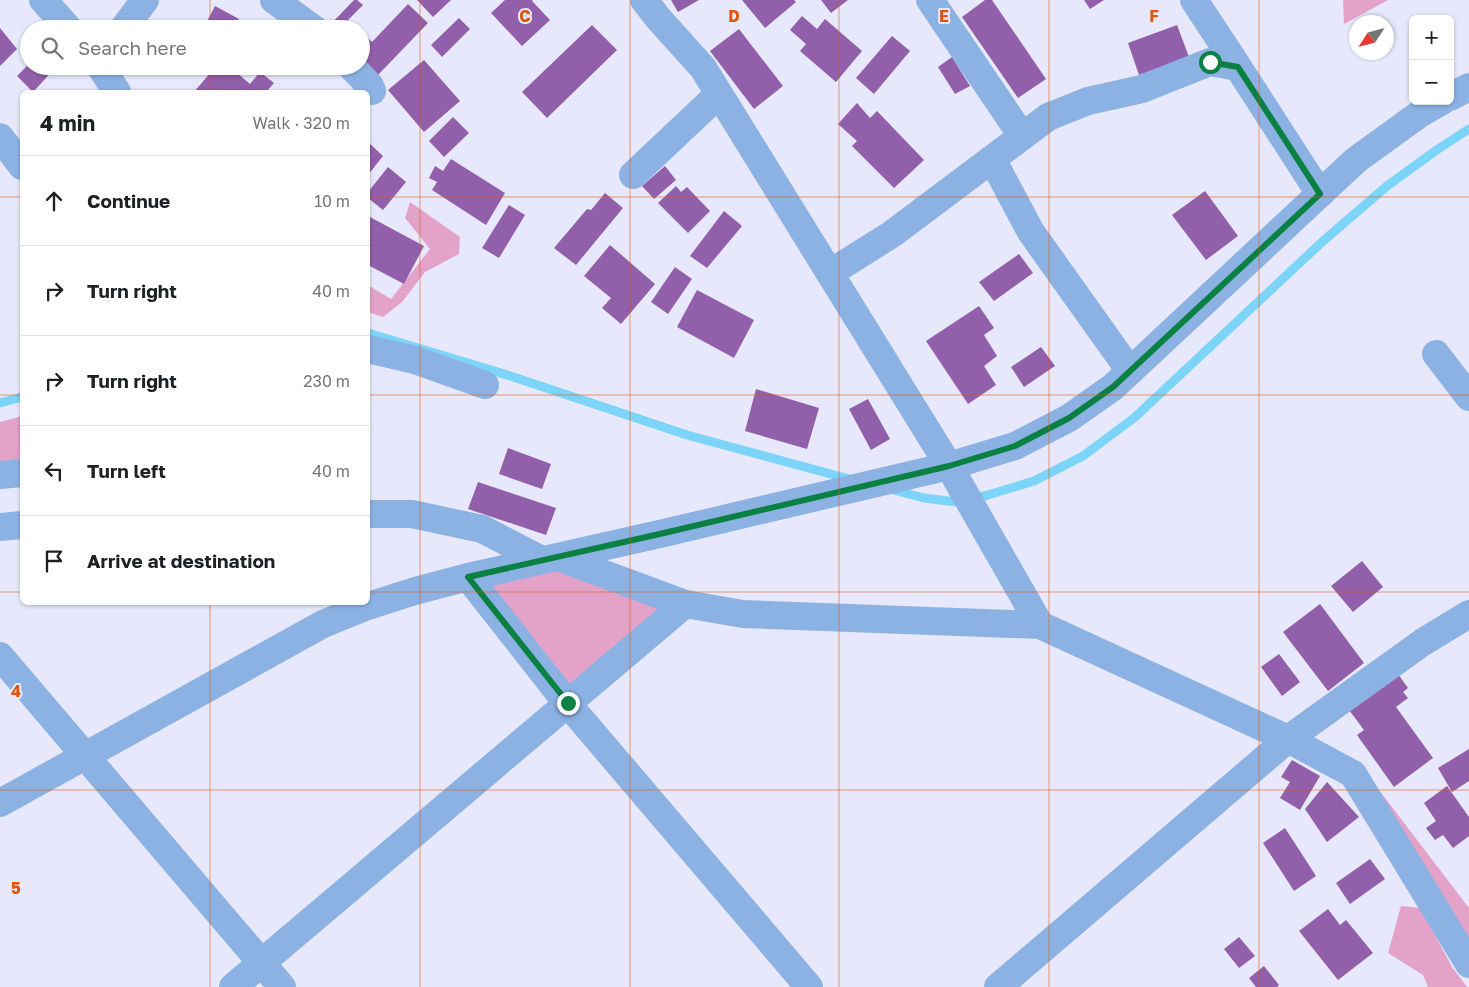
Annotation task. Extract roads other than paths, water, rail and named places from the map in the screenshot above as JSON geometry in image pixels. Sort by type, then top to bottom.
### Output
[{"type":"street","points":[[43,0],[61,20]]},
{"type":"street","points":[[129,20],[145,0]]},
{"type":"street","points":[[274,0],[302,20]]},
{"type":"street","points":[[644,0],[703,68],[949,466],[1040,625]]},
{"type":"street","points":[[930,0],[1022,136]]},
{"type":"street","points":[[1194,0],[1320,194]]},
{"type":"street","points":[[830,274],[892,234],[1048,117],[1088,101],[1142,90],[1210,62],[1238,67]]},
{"type":"street","points":[[106,75],[116,90]]},
{"type":"street","points":[[360,75],[372,90]]},
{"type":"street","points":[[1454,95],[1469,87]]},
{"type":"street","points":[[633,175],[719,94]]},
{"type":"street","points":[[0,803],[323,624],[365,607],[415,590],[949,466],[1015,446],[1061,422],[1113,387],[1356,160],[1435,105]]},
{"type":"street","points":[[0,136],[20,163]]},
{"type":"street","points":[[992,159],[1031,232],[1130,372]]},
{"type":"street","points":[[370,349],[415,360],[485,385]]},
{"type":"street","points":[[1436,354],[1469,397]]},
{"type":"street","points":[[0,475],[20,473]]},
{"type":"street","points":[[370,514],[412,514],[482,529],[550,558],[685,604],[743,614],[1040,625],[1288,739],[1353,774],[1469,964]]},
{"type":"street","points":[[0,527],[20,525]]},
{"type":"street","points":[[468,577],[568,703],[809,987]]},
{"type":"street","points":[[233,987],[685,604]]},
{"type":"street","points":[[998,987],[1288,739],[1422,642],[1469,614]]},
{"type":"street","points":[[0,656],[282,987]]},
{"type":"waterway","points":[[890,489],[924,498],[956,502],[988,495],[1034,481],[1083,456],[1134,418],[1322,242],[1387,186],[1469,129]]},
{"type":"waterway","points":[[370,334],[498,372],[687,435],[853,480]]},
{"type":"waterway","points":[[0,403],[20,398]]}]
